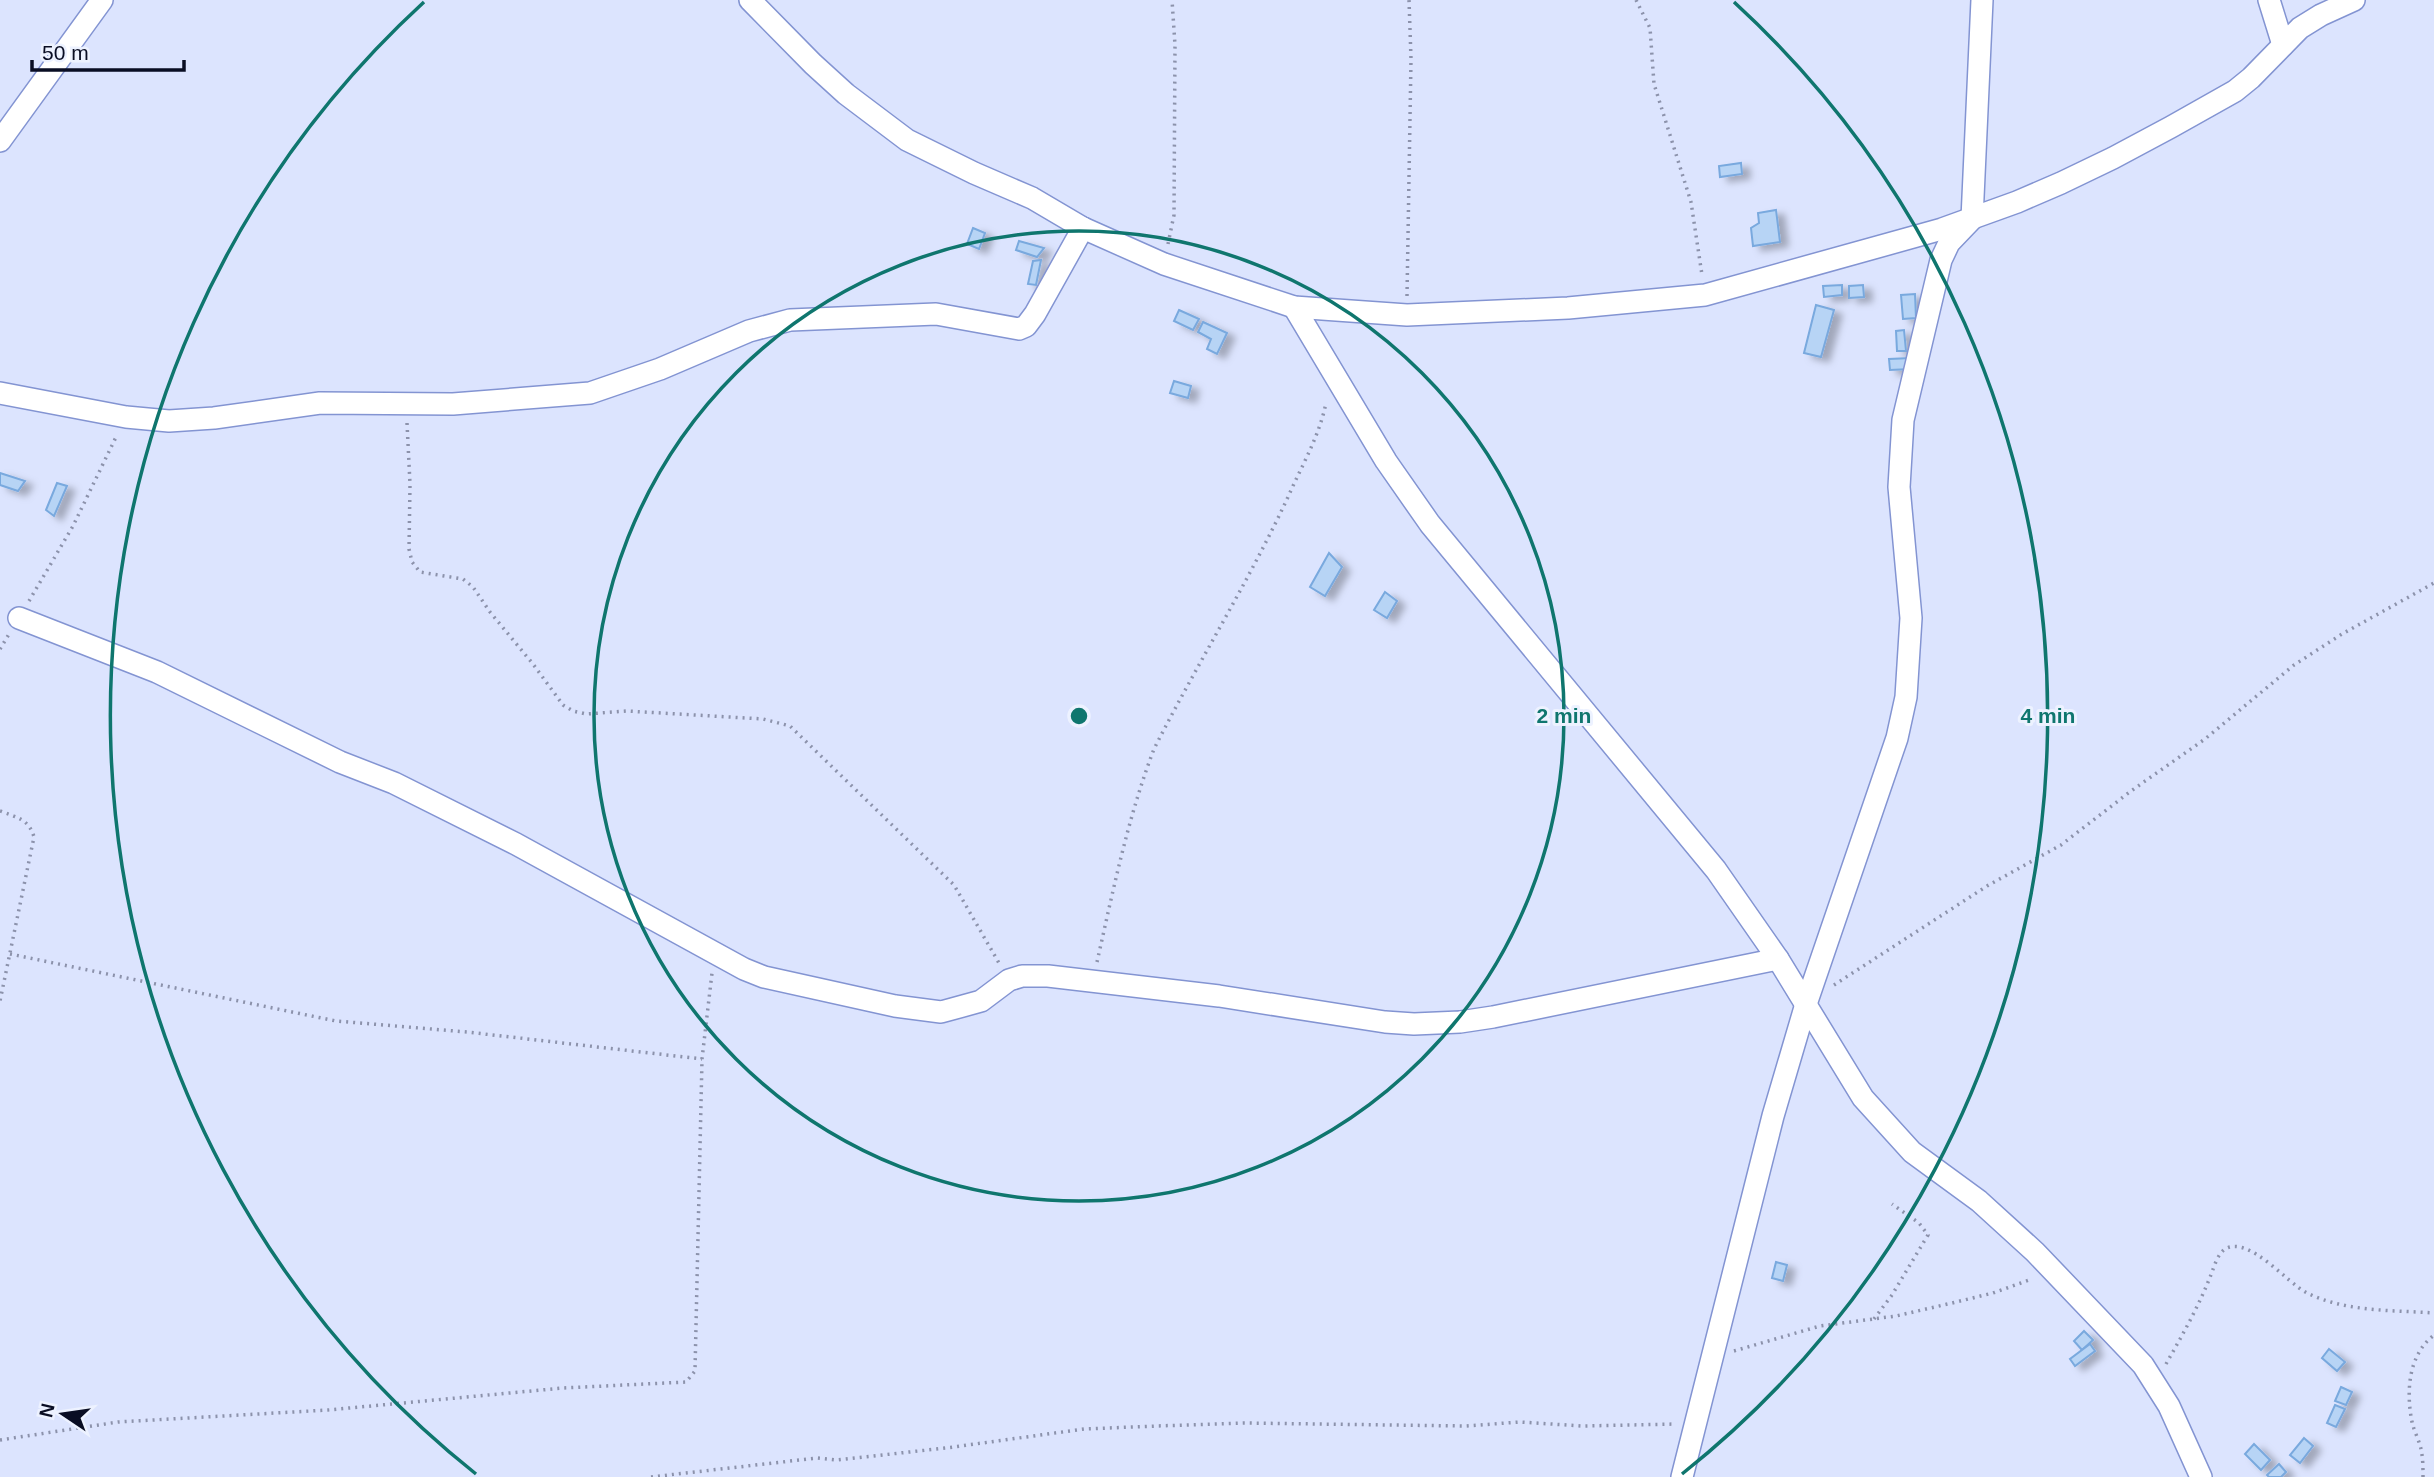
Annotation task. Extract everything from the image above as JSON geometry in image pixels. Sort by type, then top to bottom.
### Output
[{"type":"street","points":[[0,141],[102,0]]},
{"type":"street","points":[[750,0],[846,94],[906,140],[1032,198],[1083,228],[1164,264],[1294,307],[1407,315],[1568,308],[1705,295],[1972,219],[2017,202],[2113,158],[2203,109],[2243,85],[2310,22],[2354,0]]},
{"type":"street","points":[[1682,1477],[1773,1116],[1806,1004],[1898,738],[1911,618],[1899,486],[1903,421],[1941,260],[1949,243],[1972,219],[1982,0]]},
{"type":"street","points":[[2269,0],[2283,45]]},
{"type":"street","points":[[0,393],[126,417],[169,421],[214,418],[320,403],[453,404],[590,393],[660,369],[749,331],[790,320],[936,314],[1019,329],[1026,326],[1035,314],[1083,228]]},
{"type":"street","points":[[1294,307],[1386,461],[1430,524],[1716,870],[1778,959],[1863,1098],[1912,1153],[1979,1200],[2053,1271],[2143,1365],[2169,1406],[2201,1477]]},
{"type":"street","points":[[19,618],[157,672],[340,762],[394,783],[516,844],[715,954],[764,977],[895,1006],[941,1012],[981,1001],[1009,980],[1022,976],[1093,981],[1220,996],[1385,1022],[1460,1022],[1778,959]]},
{"type":"path","points":[[1164,264],[1174,215],[1175,45],[1172,0]]},
{"type":"path","points":[[1407,315],[1411,59],[1409,0]]},
{"type":"path","points":[[1636,0],[1650,28],[1654,84],[1691,202],[1705,295]]},
{"type":"path","points":[[1093,981],[1128,832],[1149,761],[1181,696],[1274,528],[1309,456],[1323,420],[1332,373]]},
{"type":"path","points":[[406,403],[410,484],[409,549],[416,569],[420,572],[463,579],[473,587],[489,612],[563,705],[573,711],[586,714],[626,711],[763,719],[790,726],[954,885],[1009,980]]},
{"type":"path","points":[[0,649],[73,526],[126,417]]},
{"type":"path","points":[[1806,1004],[1875,956],[1897,946],[1987,886],[2061,845],[2205,739],[2294,666],[2342,634],[2434,583]]},
{"type":"path","points":[[0,811],[24,820],[31,826],[34,837],[0,1001]]},
{"type":"path","points":[[10,954],[336,1021],[467,1032],[702,1059]]},
{"type":"path","points":[[0,1440],[118,1422],[328,1410],[563,1388],[686,1382],[695,1371],[702,1059],[705,1017],[715,954]]},
{"type":"path","points":[[1874,1319],[1928,1235],[1919,1223],[1892,1204]]},
{"type":"path","points":[[2155,1384],[2198,1307],[2217,1260],[2228,1247],[2242,1247],[2260,1256],[2304,1292],[2340,1306],[2434,1313]]},
{"type":"path","points":[[1712,1357],[1821,1326],[1907,1314],[1993,1293],[2053,1271]]},
{"type":"path","points":[[2423,1477],[2421,1450],[2412,1424],[2408,1392],[2413,1368],[2425,1342],[2434,1335]]},
{"type":"path","points":[[651,1477],[817,1458],[836,1460],[946,1448],[1084,1429],[1243,1423],[1466,1426],[1520,1422],[1581,1426],[1696,1423]]},
{"type":"building","points":[[1741,163],[1742,174],[1720,177],[1719,166]]},
{"type":"building","points":[[1776,210],[1780,242],[1753,246],[1751,228],[1759,223],[1758,213]]},
{"type":"building","points":[[973,228],[985,233],[979,249],[967,244]]},
{"type":"building","points":[[1019,241],[1044,248],[1037,257],[1016,250]]},
{"type":"building","points":[[1041,260],[1036,285],[1028,284],[1033,261]]},
{"type":"building","points":[[1842,285],[1842,295],[1824,297],[1823,286]]},
{"type":"building","points":[[1863,285],[1864,297],[1849,298],[1849,286]]},
{"type":"building","points":[[1915,294],[1916,318],[1903,319],[1901,295]]},
{"type":"building","points":[[1816,305],[1834,310],[1821,357],[1804,353]]},
{"type":"building","points":[[1179,310],[1199,319],[1193,330],[1174,321]]},
{"type":"building","points":[[1203,322],[1227,333],[1217,354],[1207,349],[1211,339],[1198,332]]},
{"type":"building","points":[[1904,330],[1906,351],[1897,351],[1896,331]]},
{"type":"building","points":[[1911,358],[1911,369],[1890,370],[1889,359]]},
{"type":"building","points":[[1174,381],[1191,386],[1188,398],[1170,393]]},
{"type":"building","points":[[0,473],[25,481],[18,491],[0,485]]},
{"type":"building","points":[[57,483],[67,486],[54,516],[46,510]]},
{"type":"building","points":[[1329,553],[1342,567],[1325,596],[1310,587]]},
{"type":"building","points":[[1385,592],[1397,601],[1387,618],[1374,610]]},
{"type":"building","points":[[1776,1262],[1787,1265],[1783,1281],[1772,1278]]},
{"type":"building","points":[[2084,1331],[2093,1340],[2082,1350],[2074,1341]]},
{"type":"building","points":[[2090,1344],[2095,1351],[2075,1366],[2070,1359]]},
{"type":"building","points":[[2329,1349],[2345,1362],[2337,1371],[2322,1358]]},
{"type":"building","points":[[2341,1387],[2352,1392],[2346,1405],[2335,1401]]},
{"type":"building","points":[[2335,1405],[2345,1409],[2336,1427],[2327,1423]]},
{"type":"building","points":[[2304,1438],[2313,1446],[2300,1463],[2290,1455]]},
{"type":"building","points":[[2254,1444],[2270,1460],[2261,1470],[2245,1454]]},
{"type":"building","points":[[2279,1464],[2286,1472],[2281,1477],[2269,1477],[2267,1475]]}]
